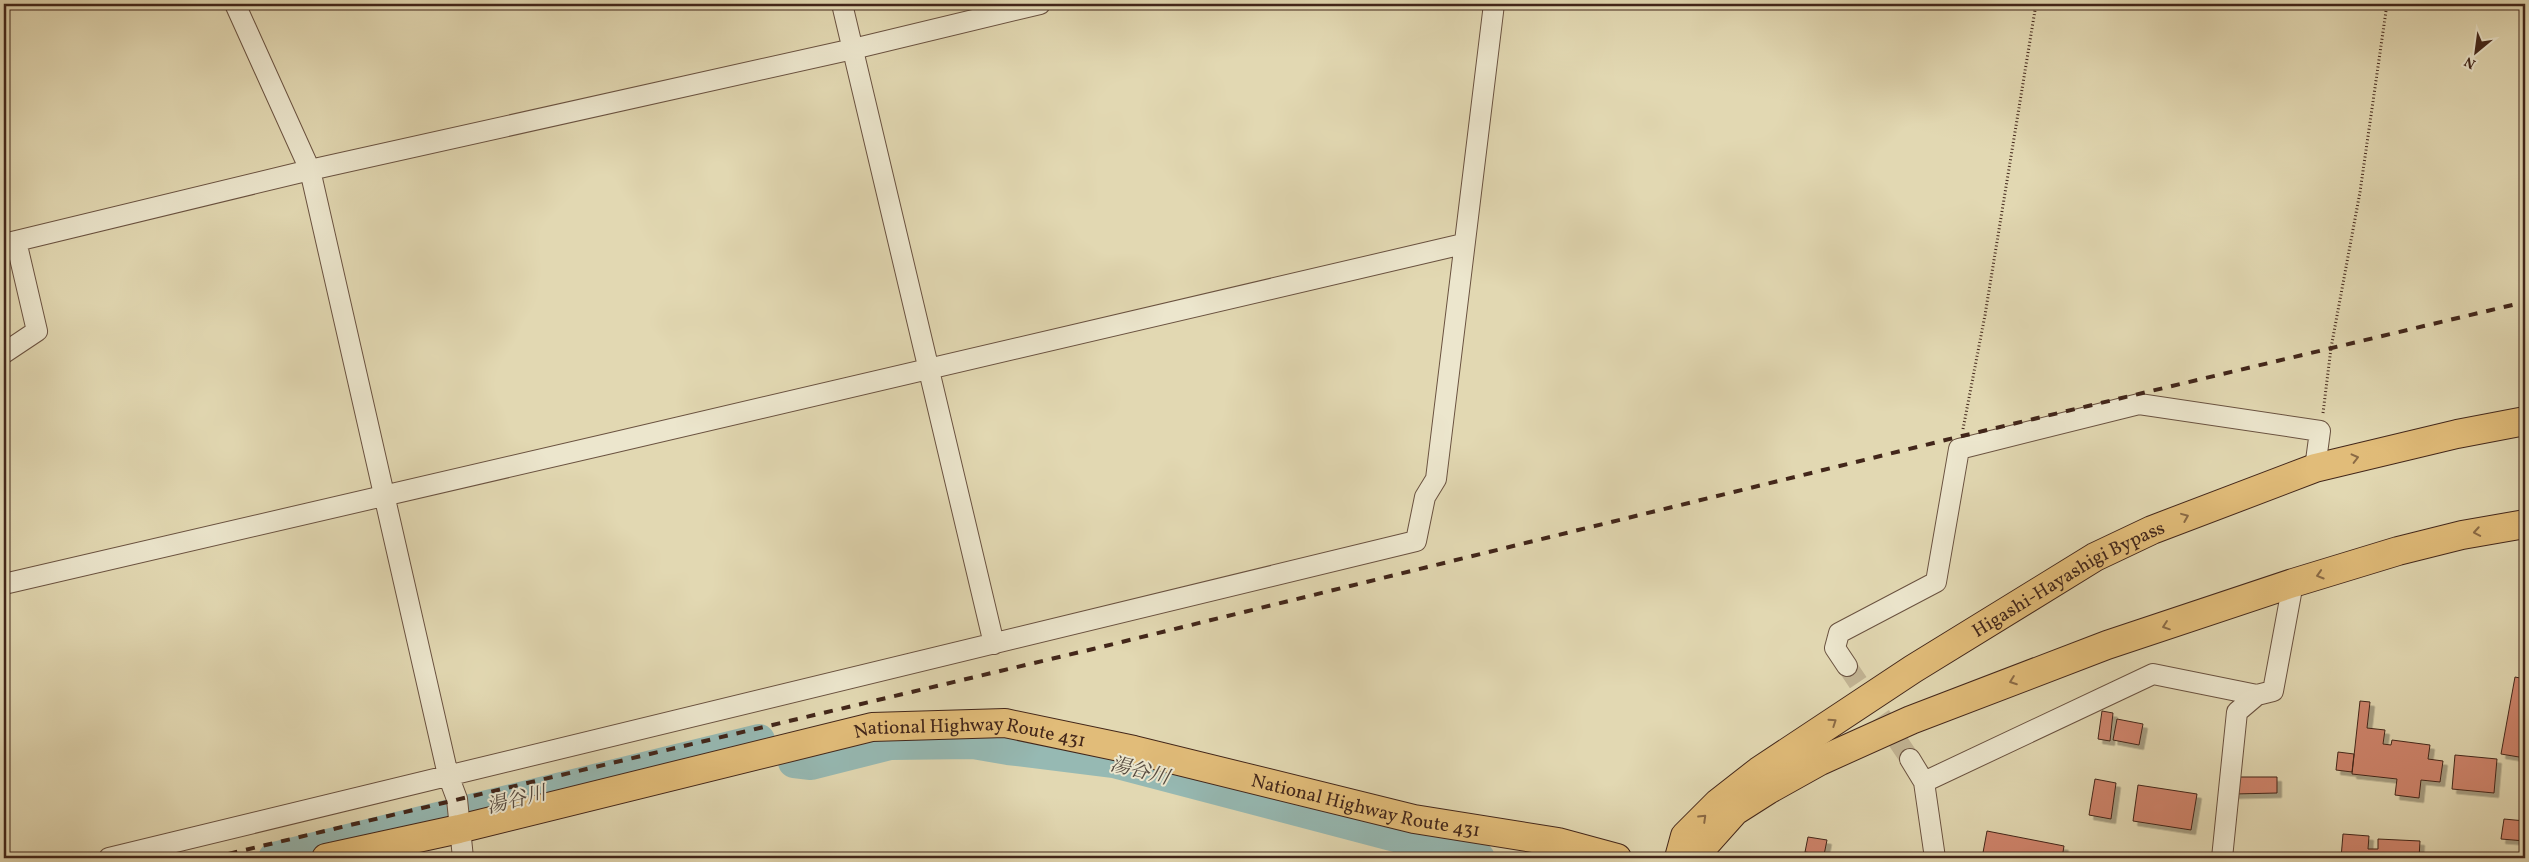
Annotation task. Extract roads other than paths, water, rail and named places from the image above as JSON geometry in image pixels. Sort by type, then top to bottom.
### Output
[{"type":"highway","name":"Higashi-Hayashigi Bypass","points":[[1679,858],[1684,836],[1718,803],[1759,771],[1912,669],[2095,557],[2152,530],[2315,468],[2457,434],[2525,421]]},
{"type":"highway","points":[[1693,858],[1735,811],[1820,761],[1910,720],[2108,646],[2293,583],[2398,551],[2462,535],[2525,524]]},
{"type":"highway","name":"National Highway Route 431","points":[[326,858],[459,829],[872,727],[1005,723],[1134,750],[1414,820],[1558,842],[1616,858]]},
{"type":"street","points":[[235,4],[310,170],[448,775],[456,799],[463,858]]},
{"type":"street","points":[[842,4],[994,644]]},
{"type":"street","points":[[4,353],[37,331],[10,242],[310,170],[852,49],[1040,4]]},
{"type":"street","points":[[109,858],[1416,541],[1425,497],[1436,479],[1463,244],[1494,4]]},
{"type":"street","points":[[4,584],[385,497],[928,367],[1463,244]]},
{"type":"street","points":[[1847,666],[1835,648],[1839,633],[1936,582],[1959,449],[2139,404],[2320,431],[2315,468]]},
{"type":"street","points":[[1924,782],[2153,674],[2257,695],[2273,691],[2293,583]]},
{"type":"street","points":[[2222,858],[2237,712],[2257,695]]},
{"type":"street","points":[[1910,759],[1924,782],[1935,858]]},
{"type":"waterway","name":"湯谷川","points":[[274,858],[759,740]]},
{"type":"waterway","name":"湯谷川","points":[[794,762],[811,764],[890,744],[973,743],[1114,762],[1479,858]]},
{"type":"tunnel","points":[[1847,666],[1910,759]]},
{"type":"railway","points":[[211,858],[1093,649],[1962,436],[2525,302]]}]
